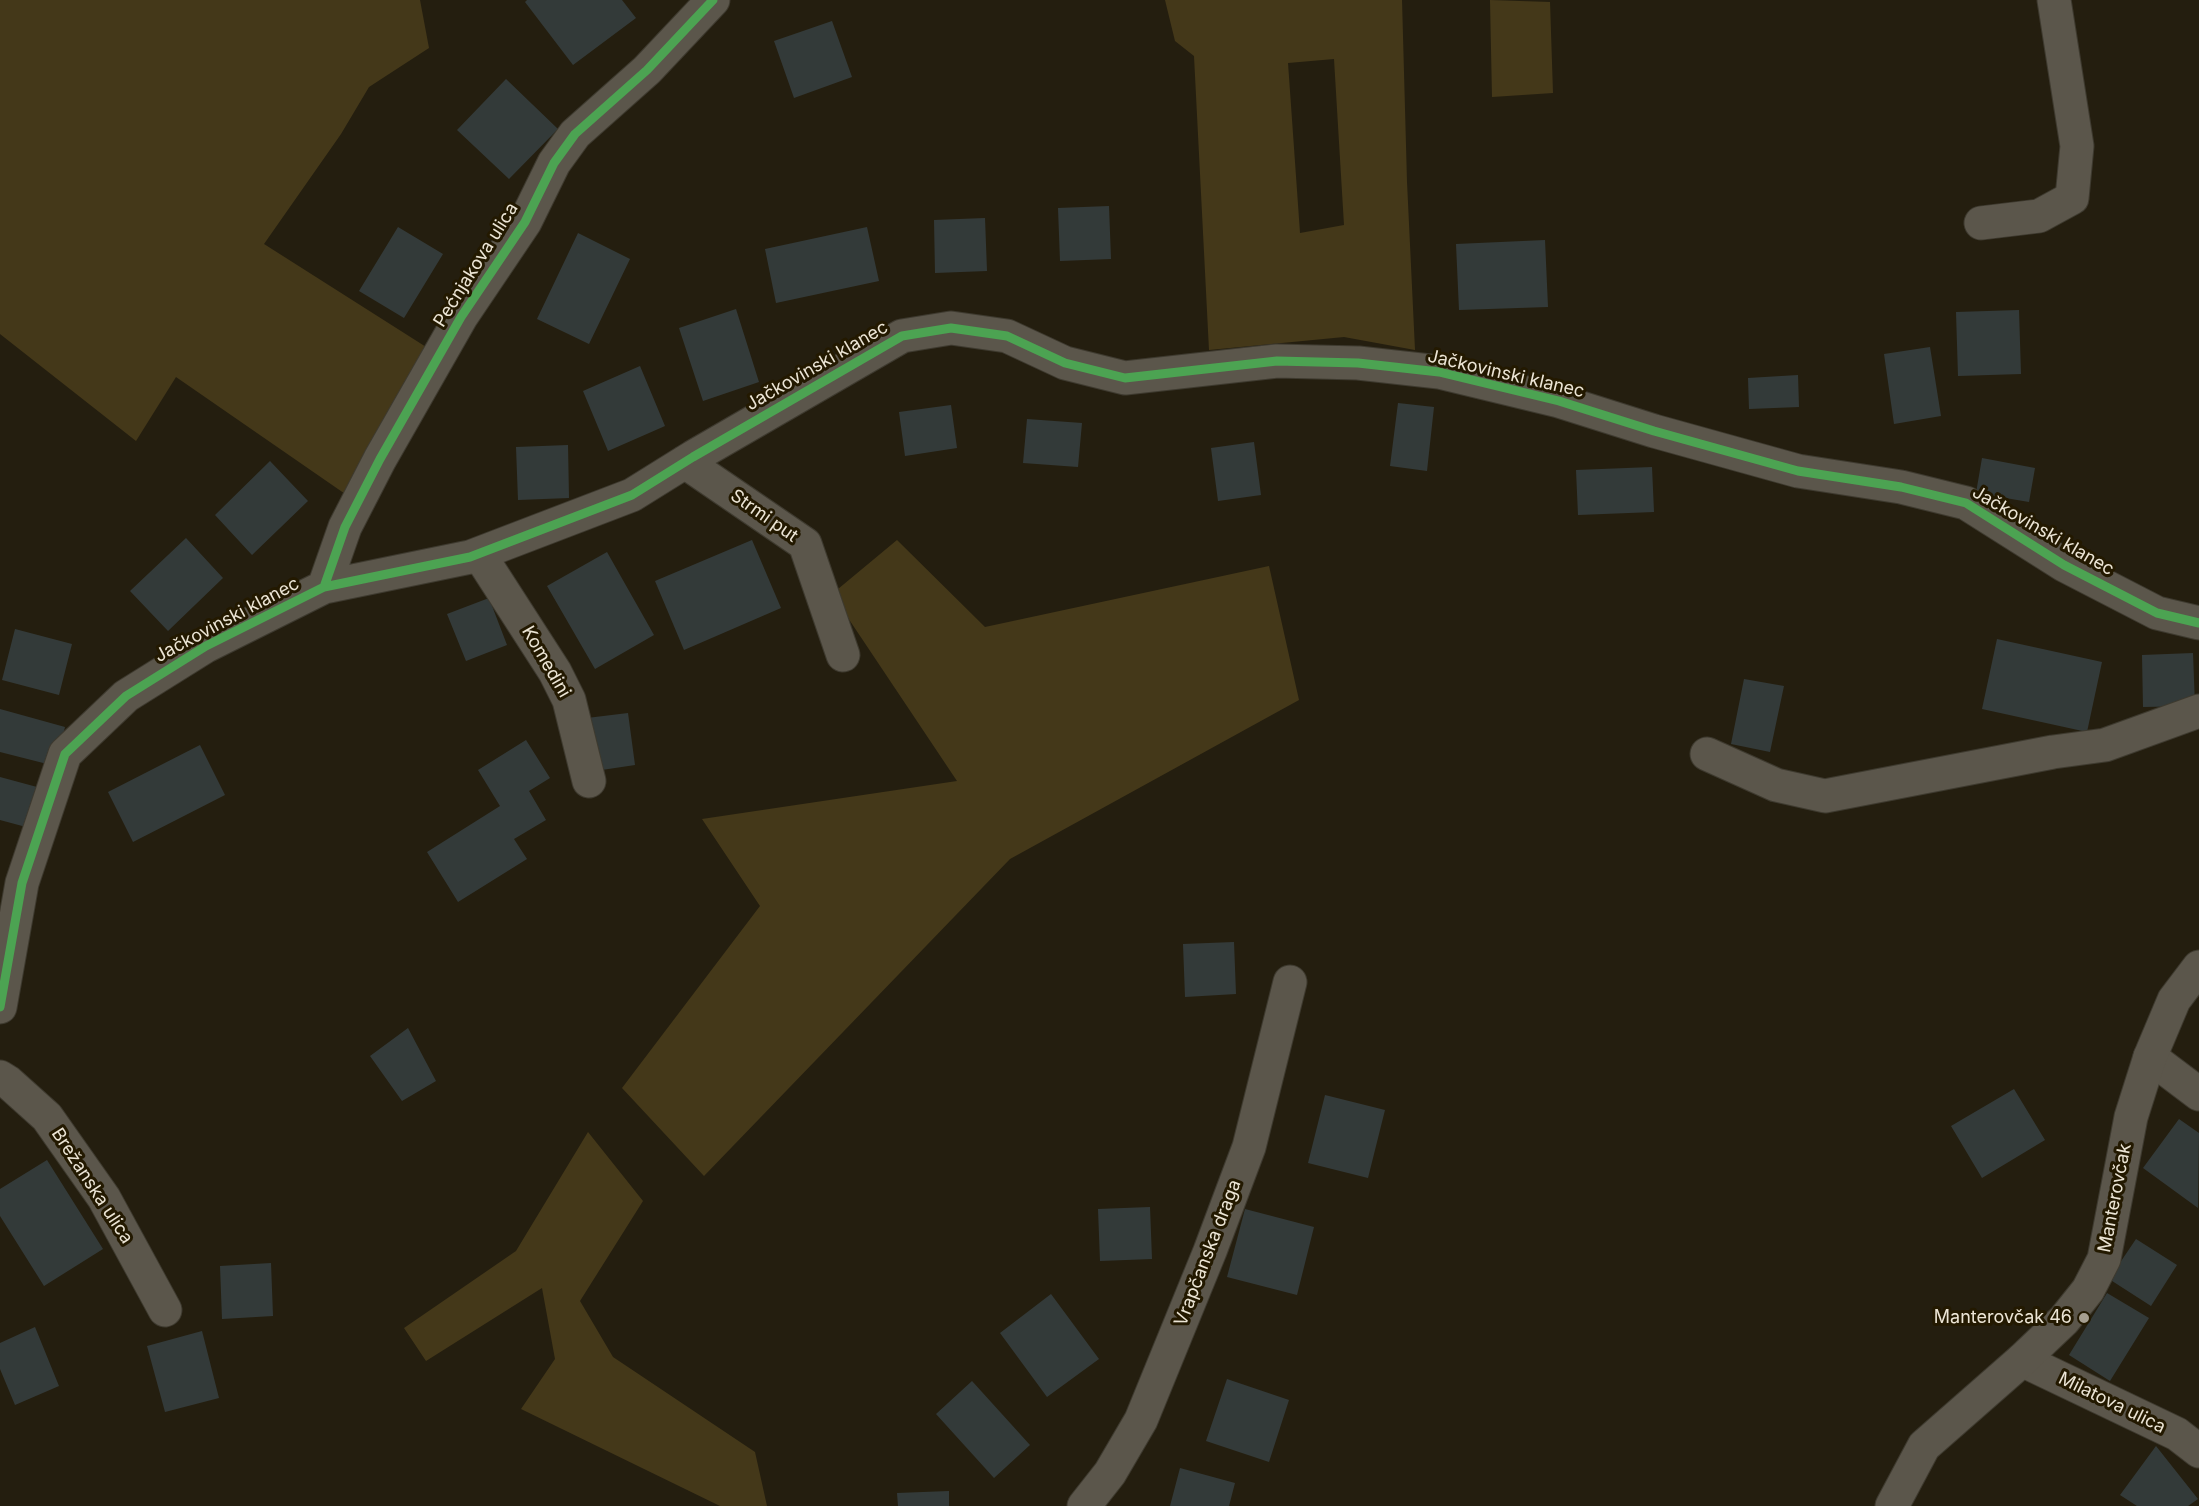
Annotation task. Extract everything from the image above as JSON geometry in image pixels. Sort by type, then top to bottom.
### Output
[{"type":"street","name":"Pećnjakova ulica","points":[[324,587],[345,527],[380,459],[461,317],[525,222],[554,163],[576,134],[647,70],[713,0]]},
{"type":"street","points":[[1981,223],[2039,216],[2072,198],[2078,146],[2054,0]]},
{"type":"street","name":"Jačkovinski klanec","points":[[0,1007],[22,883],[65,754],[126,696],[206,646],[324,587],[479,554],[632,495],[902,336],[951,328],[1006,336],[1065,363],[1125,378],[1277,361],[1369,364],[1439,372],[1559,401],[1798,471],[1901,487],[1966,503],[2064,565],[2157,613],[2199,623]]},
{"type":"street","name":"Strmi put","points":[[685,462],[805,544],[843,655]]},
{"type":"street","name":"Komedini","points":[[479,554],[555,672],[569,700],[589,781]]},
{"type":"street","points":[[1707,754],[1776,785],[1825,796],[2053,752],[2105,745],[2199,711]]},
{"type":"street","name":"Manterovčak","points":[[1892,1506],[1924,1446],[2022,1360],[2064,1320],[2088,1290],[2104,1258],[2131,1117],[2150,1057],[2174,1000],[2199,967]]},
{"type":"street","name":"Vrapčanska draga","points":[[1084,1506],[1110,1473],[1141,1419],[1210,1251],[1249,1147],[1290,982]]},
{"type":"street","points":[[2150,1057],[2199,1094]]},
{"type":"street","name":"Brežanska ulica","points":[[0,1077],[47,1117],[104,1198],[165,1310]]},
{"type":"street","name":"Milatova ulica","points":[[2022,1360],[2177,1434],[2199,1451]]},
{"type":"shaded area","points":[[0,0],[420,0],[429,48],[369,87],[341,134],[264,244],[434,352],[351,498],[176,377],[136,441],[0,334]]},
{"type":"shaded area","points":[[1165,0],[1402,0],[1415,350],[1344,337],[1209,350],[1194,56],[1175,41]],"holes":[[[1334,59],[1344,225],[1300,233],[1288,63]]]},
{"type":"shaded area","points":[[1490,0],[1550,2],[1553,93],[1492,97]]},
{"type":"shaded area","points":[[897,540],[985,627],[1269,566],[1299,700],[1010,859],[704,1176],[622,1088],[760,906],[702,819],[957,781],[832,594]]},
{"type":"shaded area","points":[[588,1132],[643,1201],[580,1301],[613,1357],[755,1452],[767,1506],[720,1506],[521,1409],[555,1359],[542,1288],[426,1361],[404,1328],[516,1251]]},
{"type":"building","points":[[527,0],[622,0],[636,18],[573,65],[525,2]]},
{"type":"building","points":[[832,21],[852,77],[794,98],[774,41]]},
{"type":"building","points":[[506,79],[558,129],[509,179],[457,130]]},
{"type":"building","points":[[1109,206],[1111,259],[1060,261],[1058,208]]},
{"type":"building","points":[[985,218],[987,271],[935,273],[934,220]]},
{"type":"building","points":[[398,227],[443,254],[404,318],[359,291]]},
{"type":"building","points":[[867,227],[879,281],[776,303],[765,249]]},
{"type":"building","points":[[578,233],[630,259],[589,344],[537,319]]},
{"type":"building","points":[[1545,240],[1548,307],[1459,310],[1456,244]]},
{"type":"building","points":[[736,309],[759,382],[703,401],[679,328]]},
{"type":"building","points":[[2019,310],[2021,374],[1958,376],[1956,312]]},
{"type":"building","points":[[1930,347],[1941,416],[1894,424],[1884,354]]},
{"type":"building","points":[[640,366],[665,426],[608,451],[583,391]]},
{"type":"building","points":[[1798,375],[1799,407],[1749,409],[1748,378]]},
{"type":"building","points":[[1398,403],[1434,407],[1427,471],[1390,466]]},
{"type":"building","points":[[951,405],[957,448],[905,456],[899,412]]},
{"type":"building","points":[[1027,419],[1082,423],[1078,467],[1023,463]]},
{"type":"building","points":[[1254,442],[1261,495],[1218,501],[1211,448]]},
{"type":"building","points":[[568,445],[569,498],[518,500],[516,447]]},
{"type":"building","points":[[1982,458],[2035,468],[2029,502],[1976,493]]},
{"type":"building","points":[[270,461],[308,501],[252,555],[215,515]]},
{"type":"building","points":[[1652,467],[1654,512],[1578,515],[1576,470]]},
{"type":"building","points":[[186,538],[223,578],[168,631],[130,591]]},
{"type":"building","points":[[752,540],[781,608],[684,650],[655,581]]},
{"type":"building","points":[[607,552],[654,635],[595,669],[547,586]]},
{"type":"building","points":[[489,598],[507,645],[466,661],[447,614]]},
{"type":"building","points":[[15,629],[72,644],[59,695],[2,680]]},
{"type":"building","points":[[1997,639],[2102,662],[2087,732],[1982,709]]},
{"type":"building","points":[[2193,653],[2195,706],[2143,707],[2142,655]]},
{"type":"building","points":[[1744,679],[1784,686],[1770,752],[1731,744]]},
{"type":"building","points":[[0,709],[65,727],[55,766],[0,752]]},
{"type":"building","points":[[628,713],[635,765],[595,771],[587,718]]},
{"type":"building","points":[[526,740],[550,778],[529,791],[546,820],[514,839],[527,859],[458,902],[427,852],[500,806],[478,770]]},
{"type":"building","points":[[200,745],[225,795],[133,842],[108,792]]},
{"type":"building","points":[[0,777],[37,787],[26,827],[0,820]]},
{"type":"building","points":[[1234,942],[1236,994],[1185,997],[1183,944]]},
{"type":"building","points":[[408,1028],[436,1081],[402,1101],[370,1056]]},
{"type":"building","points":[[2014,1089],[2045,1140],[1982,1178],[1951,1126]]},
{"type":"building","points":[[1325,1095],[1385,1110],[1368,1178],[1308,1163]]},
{"type":"building","points":[[2179,1119],[2199,1133],[2198,1208],[2143,1168]]},
{"type":"building","points":[[47,1160],[103,1249],[44,1286],[0,1216],[0,1189]]},
{"type":"building","points":[[1150,1207],[1152,1259],[1100,1261],[1098,1209]]},
{"type":"building","points":[[1245,1209],[1314,1227],[1297,1295],[1227,1277]]},
{"type":"building","points":[[2136,1239],[2177,1265],[2151,1306],[2109,1279]]},
{"type":"building","points":[[271,1263],[273,1316],[222,1319],[220,1266]]},
{"type":"building","points":[[2107,1293],[2149,1318],[2110,1381],[2069,1355]]},
{"type":"building","points":[[1051,1294],[1099,1359],[1047,1397],[1000,1333]]},
{"type":"building","points":[[35,1327],[59,1386],[15,1405],[0,1369],[0,1343]]},
{"type":"building","points":[[202,1331],[219,1398],[165,1412],[147,1346]]},
{"type":"building","points":[[1227,1379],[1289,1400],[1269,1462],[1206,1441]]},
{"type":"building","points":[[972,1381],[1030,1445],[994,1478],[936,1414]]},
{"type":"building","points":[[2156,1446],[2198,1499],[2188,1506],[2137,1506],[2120,1495]]},
{"type":"building","points":[[1180,1468],[1235,1483],[1229,1506],[1170,1506]]},
{"type":"building","points":[[949,1491],[949,1506],[898,1506],[897,1493]]},
{"type":"cycle path","points":[[324,587],[345,527],[380,459],[461,317],[525,222],[554,163],[575,134],[647,70],[713,0]]},
{"type":"cycle path","points":[[0,1007],[22,883],[65,754],[126,696],[206,646],[324,587],[470,557],[632,495],[902,336],[951,328],[1007,336],[1065,363],[1125,378],[1277,361],[1358,363],[1439,372],[1559,401],[1654,431],[1798,471],[1901,487],[1966,503],[2064,565],[2157,613],[2199,623]]},
{"type":"place","name":"Manterovčak 46","points":[[2084,1318]]}]
